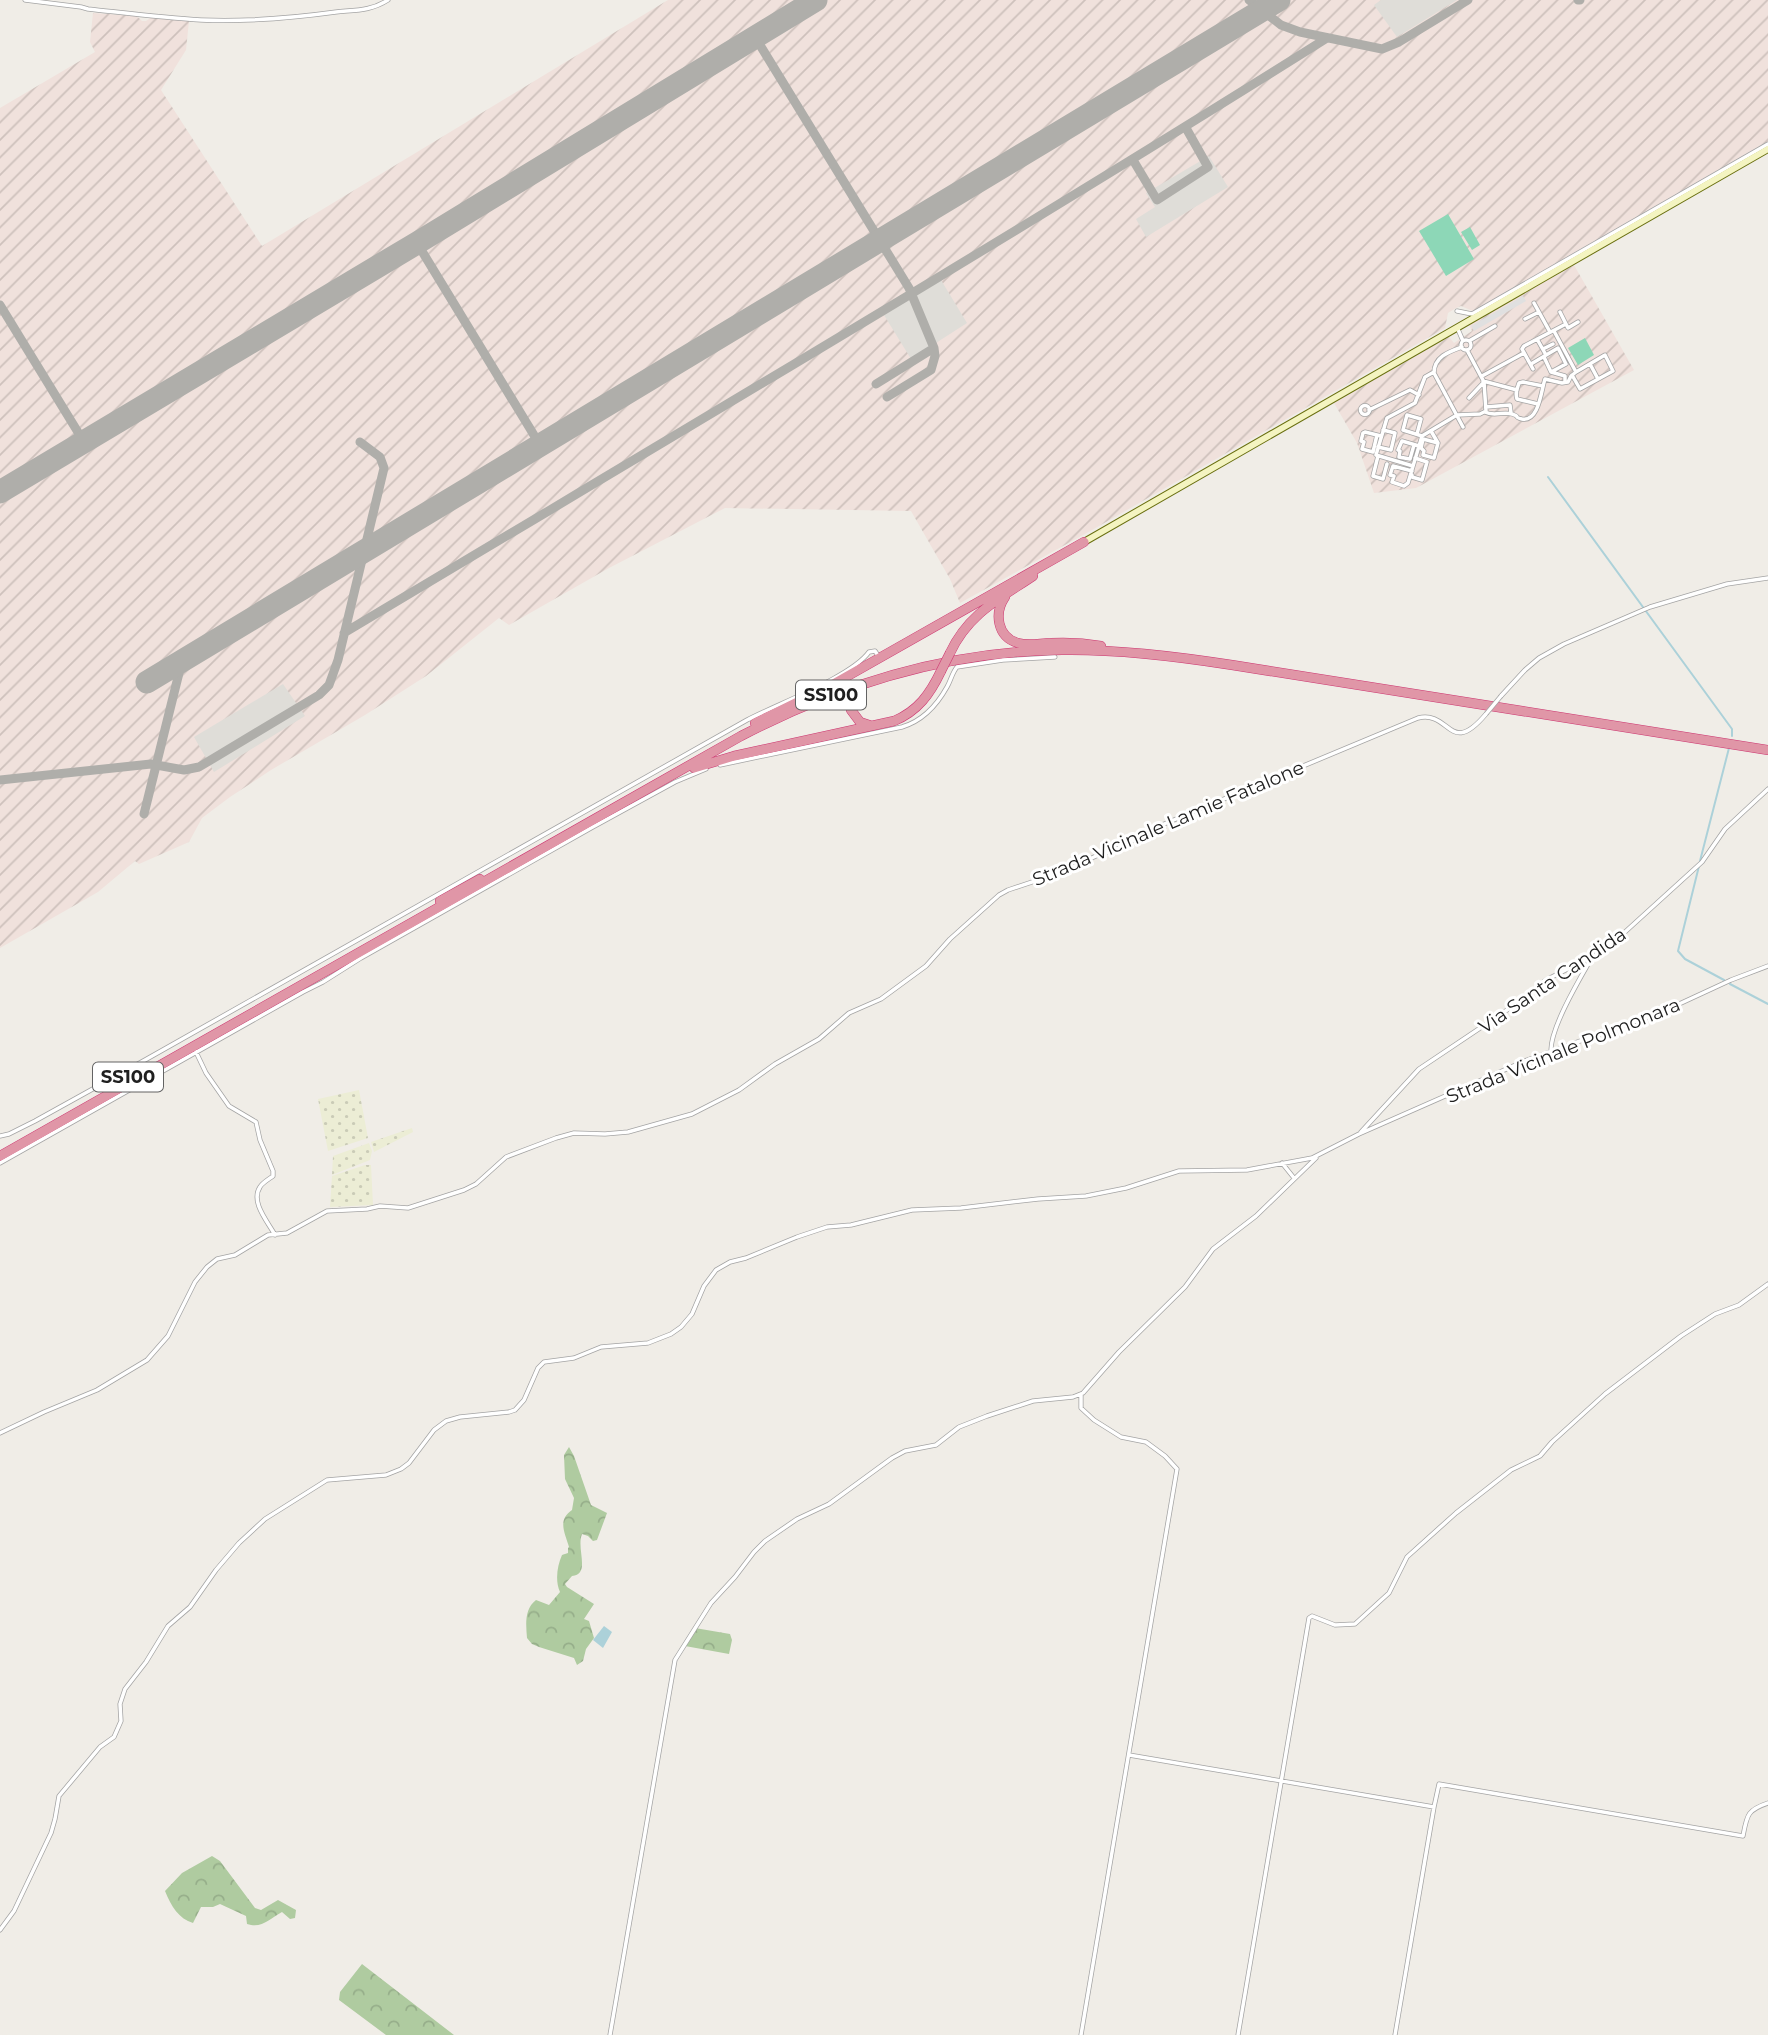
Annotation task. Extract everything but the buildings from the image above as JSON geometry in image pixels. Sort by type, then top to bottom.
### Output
[{"type":"highway","name":"SS100","points":[[602,815],[703,764],[873,729],[914,710],[929,693],[967,624],[1084,542]]},
{"type":"highway","name":"SS100","points":[[879,657],[1084,542]]},
{"type":"highway","points":[[1012,590],[1000,606],[998,621],[1006,635],[1017,643],[1086,643],[1103,646]]},
{"type":"highway","name":"SS100","points":[[0,1149],[740,732],[817,695],[918,663],[1001,649],[1062,645],[1163,651],[1768,747]]},
{"type":"highway","name":"SS100","points":[[0,1156],[741,736],[797,709],[870,681],[1001,653],[1102,650],[1162,655],[1768,747]]},
{"type":"highway","points":[[740,732],[830,686],[879,657]]},
{"type":"highway","name":"SS100","points":[[873,729],[860,722],[853,714],[852,698],[859,688],[942,666]]},
{"type":"main road","points":[[1084,542],[1768,147]]},
{"type":"street","points":[[25,0],[122,13],[228,21],[363,10],[377,7],[388,0]]},
{"type":"street","points":[[74,0],[81,7]]},
{"type":"street","points":[[1457,311],[1472,314],[1768,147]]},
{"type":"street","points":[[1525,319],[1545,303]]},
{"type":"street","points":[[1462,347],[1467,350],[1483,380],[1489,415],[1511,414],[1530,419],[1535,414],[1545,379],[1568,382],[1574,373],[1605,355],[1613,370],[1580,389],[1574,373],[1537,308]]},
{"type":"street","points":[[1560,312],[1568,328],[1578,322]]},
{"type":"street","points":[[1551,372],[1566,364],[1558,348],[1532,367],[1522,349],[1566,324]]},
{"type":"street","points":[[1463,341],[1469,341],[1495,326]]},
{"type":"street","points":[[1457,327],[1463,341],[1462,347]]},
{"type":"street","points":[[1537,339],[1551,372]]},
{"type":"street","points":[[1467,350],[1471,347],[1469,341]]},
{"type":"street","points":[[1542,349],[1553,344]]},
{"type":"street","points":[[1462,347],[1443,355],[1437,361],[1434,373],[1463,427]]},
{"type":"street","points":[[1469,398],[1483,380],[1524,353]]},
{"type":"street","points":[[1590,364],[1598,379]]},
{"type":"street","points":[[1551,372],[1564,376],[1565,382]]},
{"type":"street","points":[[1379,436],[1363,433],[1360,441],[1364,442],[1362,449],[1373,452],[1387,418],[1415,403],[1425,377],[1434,373]]},
{"type":"street","points":[[1483,380],[1517,390]]},
{"type":"street","points":[[1538,404],[1517,399],[1517,390],[1519,383],[1523,382],[1543,386]]},
{"type":"street","points":[[1369,410],[1368,406],[1362,404],[1360,410],[1367,414],[1369,410],[1410,390],[1419,395]]},
{"type":"street","points":[[1416,445],[1402,441],[1398,450],[1399,457],[1410,460],[1416,445],[1419,435],[1421,419],[1407,415],[1403,430],[1419,435],[1457,415],[1480,414],[1486,409],[1510,405],[1511,414]]},
{"type":"street","points":[[1378,447],[1391,450],[1395,433],[1383,430]]},
{"type":"street","points":[[1431,431],[1438,443],[1434,458],[1423,455],[1423,439],[1438,443]]},
{"type":"street","points":[[1379,436],[1373,476],[1383,479],[1387,464]]},
{"type":"street","points":[[1416,445],[1412,477],[1422,480],[1427,462],[1416,459]]},
{"type":"street","points":[[1378,456],[1412,469]]},
{"type":"street","points":[[1412,469],[1393,466],[1390,475],[1394,477],[1392,482],[1404,486],[1408,483],[1416,459]]},
{"type":"street","name":"Strada Vicinale Lamie Fatalone","points":[[275,1235],[287,1233],[327,1211],[380,1206],[408,1208],[464,1190],[476,1184],[506,1157],[561,1136],[575,1133],[628,1132],[692,1114],[739,1090],[775,1064],[818,1039],[849,1013],[881,999],[926,966],[950,939],[1008,890],[1068,870],[1125,846],[1157,827],[1418,718],[1433,718],[1452,732],[1471,730],[1525,670],[1548,652],[1645,609],[1727,584],[1768,578]]},
{"type":"street","points":[[0,1136],[35,1121],[145,1060],[755,715],[841,673],[862,661],[870,651],[875,651],[879,657]]},
{"type":"street","points":[[0,1163],[691,774],[738,760],[873,729],[902,727],[932,708],[957,667],[1003,660],[1055,657]]},
{"type":"street","name":"Via Santa Candida","points":[[1359,1134],[1419,1069],[1507,1010],[1546,980],[1602,951],[1645,915],[1700,865],[1725,829],[1768,789]]},
{"type":"street","points":[[1551,1050],[1561,1018],[1591,957]]},
{"type":"street","name":"Strada Vicinale Polmonara","points":[[1318,1156],[1359,1134],[1551,1050],[1664,1011],[1768,966]]},
{"type":"street","points":[[0,1433],[97,1390],[148,1360],[168,1336],[191,1289],[207,1267],[217,1259],[235,1255],[268,1236],[275,1235],[259,1207],[257,1198],[260,1187],[272,1176],[273,1171],[257,1125],[253,1119],[229,1106],[206,1073],[196,1052]]},
{"type":"street","points":[[1374,1117],[1381,1124]]},
{"type":"street","points":[[0,1930],[14,1911],[51,1833],[58,1796],[100,1747],[114,1737],[121,1721],[120,1704],[123,1692],[146,1662],[165,1630],[190,1608],[210,1576],[265,1519],[325,1481],[394,1473],[405,1466],[434,1430],[446,1422],[460,1417],[515,1410],[524,1400],[538,1368],[544,1362],[575,1358],[601,1348],[648,1343],[671,1334],[692,1314],[704,1286],[716,1270],[730,1262],[827,1227],[912,1210],[1082,1197],[1122,1189],[1179,1171],[1242,1170],[1318,1156]]},
{"type":"street","points":[[610,2035],[675,1660],[711,1604],[758,1548],[778,1531],[829,1504],[901,1452],[936,1445],[959,1427],[1014,1407],[1081,1394],[1185,1287],[1213,1248],[1255,1216],[1318,1156]]},
{"type":"street","points":[[1282,1163],[1294,1179]]},
{"type":"street","points":[[1238,2035],[1310,1616],[1335,1625],[1355,1624],[1390,1593],[1406,1557],[1456,1513],[1511,1470],[1540,1456],[1605,1394],[1681,1336],[1715,1314],[1739,1305],[1768,1284]]},
{"type":"street","points":[[1081,1394],[1081,1408],[1090,1417],[1121,1437],[1146,1442],[1177,1469],[1081,2035]]},
{"type":"street","points":[[1129,1755],[1434,1807]]},
{"type":"street","points":[[1395,2035],[1439,1784],[1743,1836],[1746,1815],[1768,1803]]},
{"type":"shaded area","points":[[668,0],[1768,0],[1768,144],[1475,312],[1461,306],[1456,308],[1448,313],[1445,328],[960,603],[950,579],[911,511],[725,508],[609,568],[509,625],[499,618],[426,676],[230,797],[202,818],[189,842],[139,864],[135,861],[98,892],[0,948],[0,108],[95,52],[90,42],[93,13],[137,16],[142,21],[152,17],[189,21],[186,50],[161,90],[262,246]]},
{"type":"shaded area","points":[[1381,0],[1457,0],[1397,37],[1374,5]]},
{"type":"shaded area","points":[[1209,156],[1228,187],[1146,237],[1136,219],[1155,207],[1146,193]]},
{"type":"shaded area","points":[[1574,265],[1634,370],[1416,488],[1374,493],[1357,443],[1334,403],[1449,337],[1454,343],[1472,331],[1469,325]]},
{"type":"shaded area","points":[[941,280],[967,323],[911,359],[884,315]]},
{"type":"shaded area","points":[[1523,296],[1526,301],[1474,331],[1471,326]]},
{"type":"shaded area","points":[[283,684],[305,716],[214,772],[194,737]]},
{"type":"green space","points":[[1448,214],[1474,259],[1446,276],[1419,231]]},
{"type":"green space","points":[[1470,227],[1480,245],[1472,250],[1461,232]]},
{"type":"green space","points":[[1585,338],[1594,355],[1578,365],[1568,348]]},
{"type":"green space","points":[[359,1090],[368,1138],[328,1151],[318,1099]]},
{"type":"green space","points":[[412,1128],[413,1132],[374,1152],[371,1142]]},
{"type":"green space","points":[[369,1143],[372,1151],[370,1160],[332,1175],[333,1156]]},
{"type":"green space","points":[[371,1165],[373,1205],[330,1207],[332,1176]]},
{"type":"green space","points":[[569,1447],[591,1505],[607,1513],[597,1540],[593,1541],[582,1534],[581,1571],[565,1584],[594,1604],[584,1619],[589,1621],[594,1638],[586,1649],[583,1661],[577,1665],[574,1658],[532,1644],[527,1638],[526,1628],[532,1604],[536,1600],[549,1605],[560,1592],[558,1569],[562,1555],[568,1553],[569,1547],[563,1522],[572,1510],[574,1498],[565,1479],[564,1455]]},
{"type":"green space","points":[[695,1628],[730,1634],[732,1640],[729,1654],[685,1646]]},
{"type":"green space","points":[[212,1856],[220,1861],[255,1908],[261,1910],[278,1900],[296,1910],[295,1918],[290,1919],[282,1912],[265,1922],[252,1925],[247,1924],[246,1916],[220,1904],[201,1907],[193,1923],[184,1918],[173,1907],[165,1891],[182,1873]]},
{"type":"green space","points":[[362,1964],[454,2035],[386,2035],[339,2000],[340,1992]]},
{"type":"water","points":[[604,1626],[612,1632],[603,1648],[593,1640]]},
{"type":"waterway","points":[[1548,477],[1732,729],[1732,736]]},
{"type":"waterway","points":[[1700,861],[1729,748]]},
{"type":"waterway","points":[[1699,866],[1678,951],[1685,959],[1724,980]]},
{"type":"waterway","points":[[1730,984],[1768,1004]]},
{"type":"taxiway","points":[[1249,0],[1281,25],[1300,32],[1382,49],[1399,42],[1468,0]]},
{"type":"taxiway","points":[[755,37],[909,288],[934,348],[931,370],[887,397]]},
{"type":"taxiway","points":[[344,633],[960,264],[1327,38]]},
{"type":"taxiway","points":[[1133,160],[1157,200],[1208,167],[1186,128]]},
{"type":"taxiway","points":[[417,243],[540,445]]},
{"type":"taxiway","points":[[0,305],[84,442]]},
{"type":"taxiway","points":[[876,384],[934,348]]},
{"type":"taxiway","points":[[0,780],[151,764],[184,770],[199,767],[319,695],[329,685],[338,660],[384,468],[380,457],[360,442]]},
{"type":"taxiway","points":[[144,814],[182,661]]},
{"type":"runway","points":[[0,492],[816,0]]},
{"type":"runway","points":[[147,682],[1279,0]]}]
